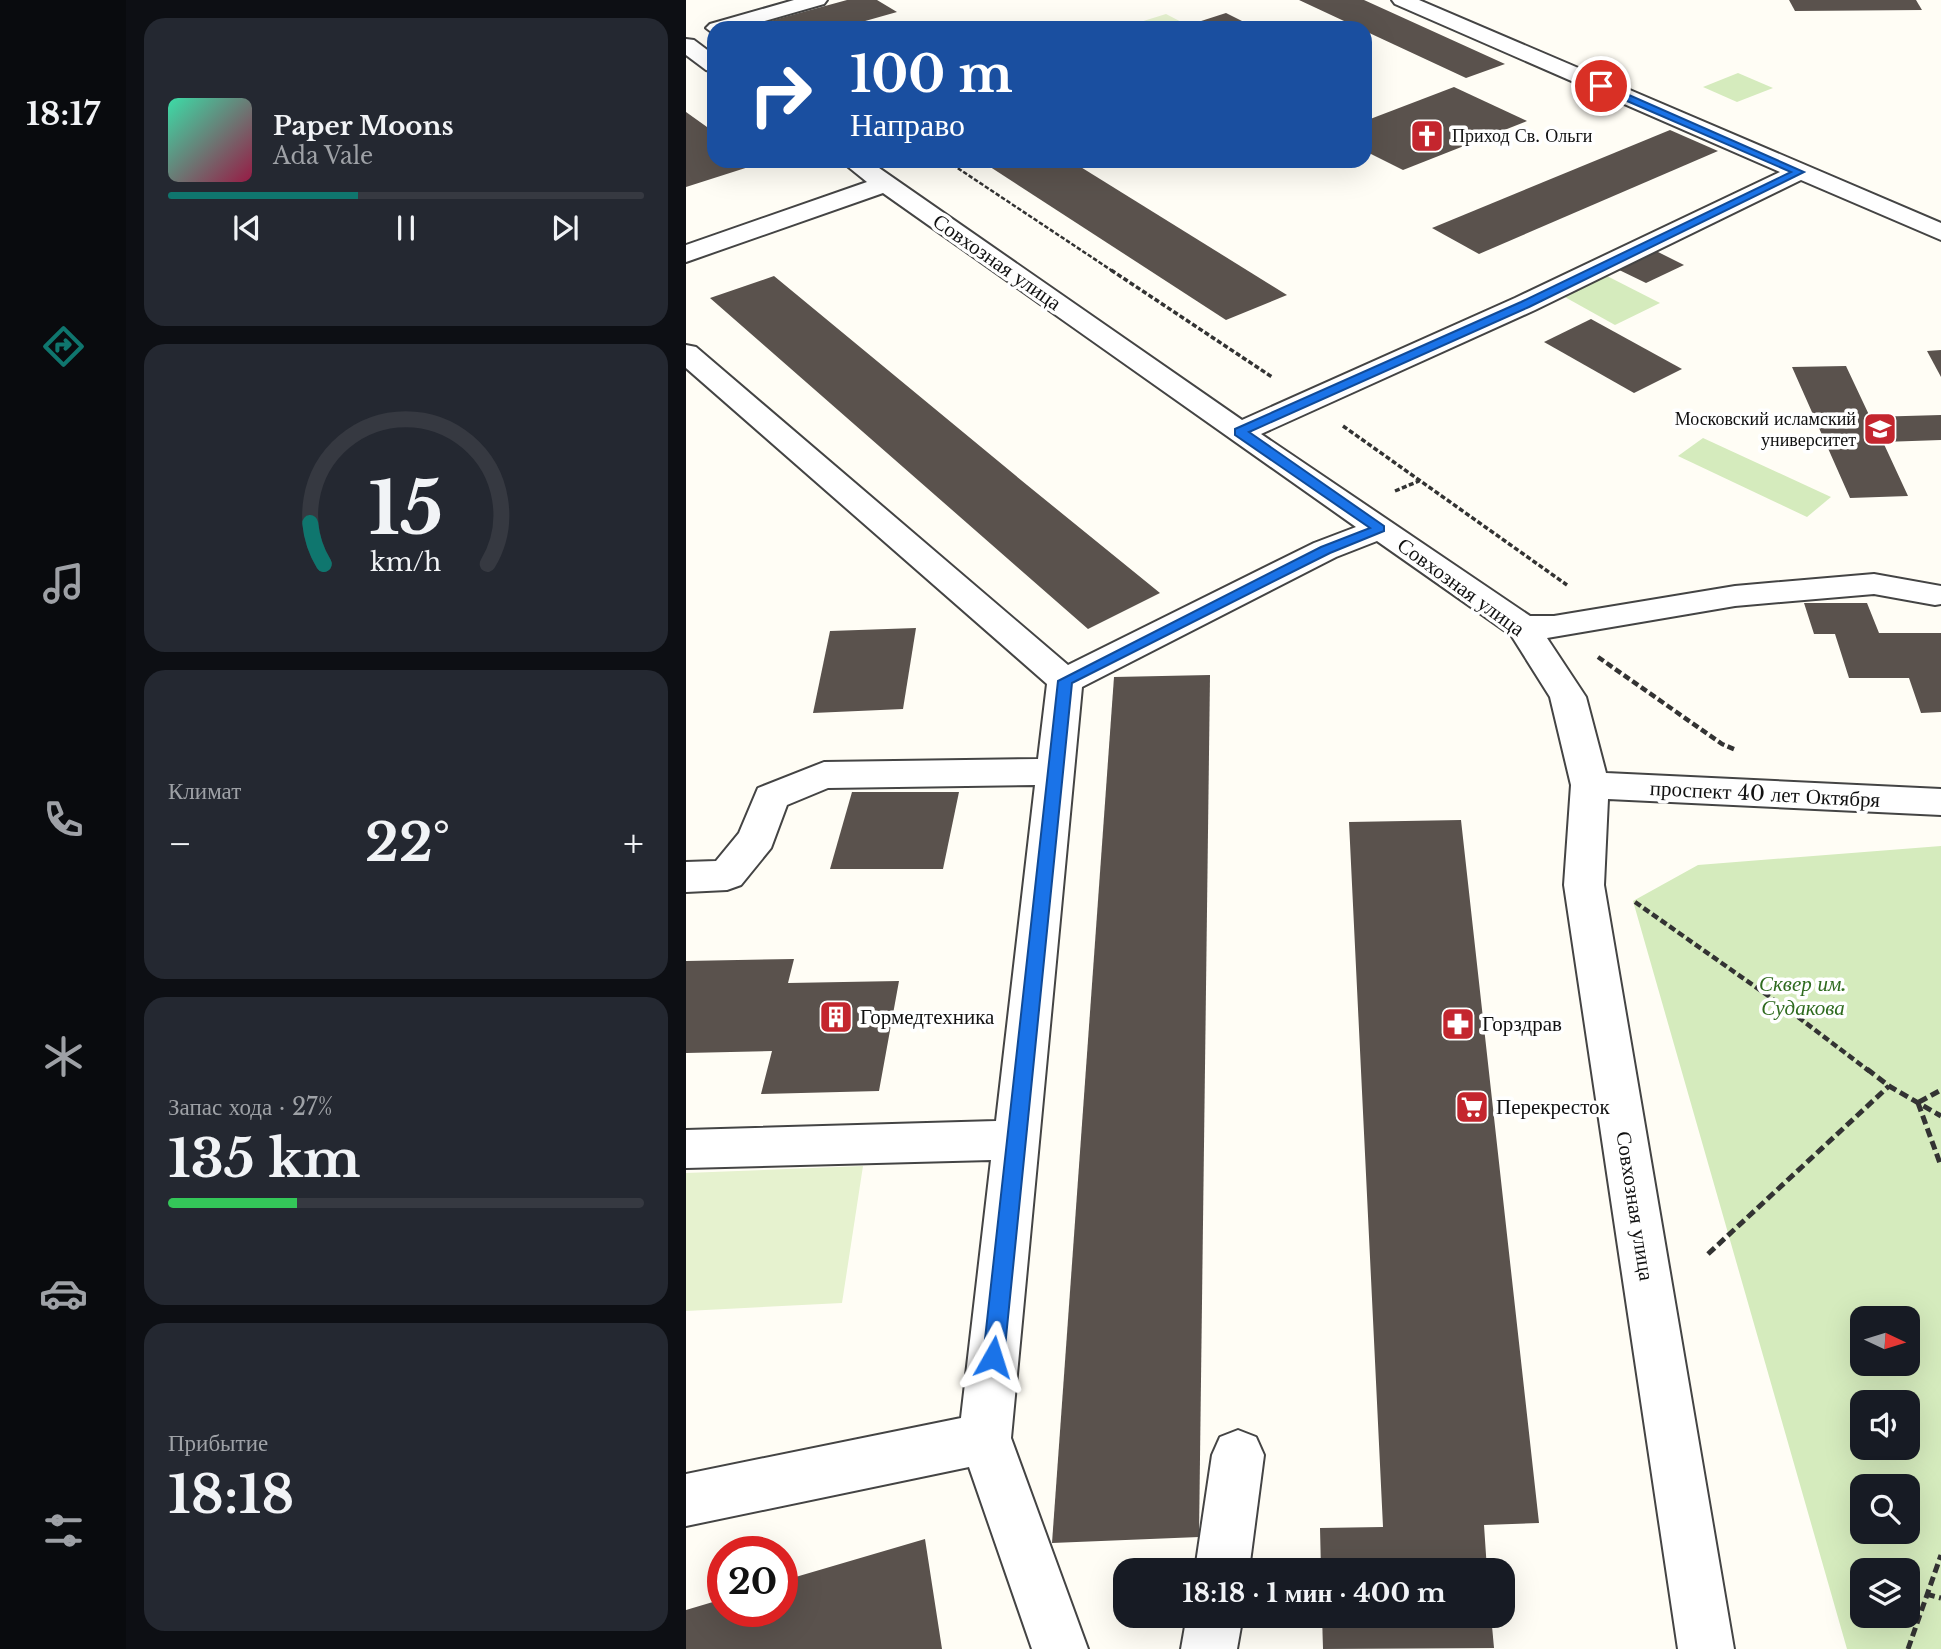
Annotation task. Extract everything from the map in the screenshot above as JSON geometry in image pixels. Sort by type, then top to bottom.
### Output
[{"type":"street","points":[[741,21],[817,0]]},
{"type":"street","points":[[1402,0],[1941,232]]},
{"type":"street","points":[[686,37],[707,31]]},
{"type":"street","points":[[686,45],[707,60]]},
{"type":"street","name":"Совхозная улица","points":[[863,168],[1380,528],[1539,627],[1568,697],[1590,785],[1584,885],[1706,1649]]},
{"type":"street","points":[[1240,432],[1525,304],[1799,172]]},
{"type":"street","points":[[686,254],[886,184]]},
{"type":"street","points":[[686,353],[1065,681]]},
{"type":"street","points":[[1065,681],[1325,550],[1380,528]]},
{"type":"street","points":[[1539,627],[1735,596],[1874,584],[1936,595]]},
{"type":"street","points":[[1060,1649],[985,1438],[1065,681]]},
{"type":"street","points":[[686,877],[727,875],[757,838],[771,797],[824,775],[1057,772]]},
{"type":"street","name":"проспект 40 лет Октября","points":[[1590,785],[1941,802]]},
{"type":"street","points":[[686,1149],[1015,1140]]},
{"type":"street","points":[[686,1500],[985,1438]]},
{"type":"street","points":[[1224,1558],[1238,1455]]},
{"type":"street","points":[[1209,1649],[1213,1628]]},
{"type":"path","points":[[958,168],[1308,401],[1611,616]]},
{"type":"path","points":[[1539,627],[1722,744],[1746,754]]},
{"type":"path","points":[[1633,901],[1783,1006],[1889,1086],[1941,1116]]},
{"type":"path","points":[[1708,1254],[1889,1086]]},
{"type":"path","points":[[1918,1102],[1941,1090]]},
{"type":"path","points":[[1918,1102],[1941,1166]]},
{"type":"path","points":[[1908,1649],[1941,1555]]},
{"type":"path","points":[[1926,1594],[1941,1598]]},
{"type":"green space","points":[[1166,14],[1180,21],[1143,21]]},
{"type":"green space","points":[[1738,73],[1773,88],[1737,102],[1703,87]]},
{"type":"green space","points":[[1607,276],[1660,303],[1615,325],[1563,296]]},
{"type":"green space","points":[[1703,438],[1831,497],[1807,517],[1678,456]]},
{"type":"green space","name":"Сквер им. Судакова","points":[[1941,846],[1941,1649],[1847,1649],[1633,901],[1698,865]]},
{"type":"green space","points":[[863,1166],[842,1303],[686,1311],[686,1173]]},
{"type":"building","points":[[847,0],[877,0],[897,12],[865,21],[770,21]]},
{"type":"building","points":[[1299,0],[1364,0],[1505,64],[1466,78],[1372,34],[1372,21],[1344,21]]},
{"type":"building","points":[[1789,0],[1916,0],[1922,10],[1795,11]]},
{"type":"building","points":[[1226,13],[1242,21],[1201,21]]},
{"type":"building","name":"Приход Св. Ольги","points":[[1454,87],[1527,121],[1403,170],[1372,154],[1372,118]]},
{"type":"building","points":[[686,112],[707,127],[707,168],[745,168],[686,187]]},
{"type":"building","points":[[1670,130],[1718,151],[1479,254],[1432,228]]},
{"type":"building","points":[[992,168],[1082,168],[1287,295],[1226,320]]},
{"type":"building","points":[[1652,249],[1684,265],[1646,283],[1613,267]]},
{"type":"building","points":[[774,276],[1160,593],[1088,629],[710,298]]},
{"type":"building","points":[[1591,319],[1682,369],[1634,393],[1544,342]]},
{"type":"building","points":[[1941,350],[1941,377],[1927,351]]},
{"type":"building","name":"Московский исламский университет","points":[[1846,366],[1870,417],[1941,415],[1941,440],[1883,442],[1908,496],[1850,498],[1792,367]]},
{"type":"building","points":[[1804,603],[1867,603],[1879,633],[1941,633],[1941,712],[1921,713],[1909,678],[1849,678],[1835,634],[1814,634]]},
{"type":"building","points":[[916,628],[903,709],[813,713],[830,631]]},
{"type":"building","points":[[1210,675],[1199,1537],[1052,1543],[1114,677]]},
{"type":"building","points":[[852,792],[959,792],[943,869],[830,869]]},
{"type":"building","points":[[1461,820],[1539,1523],[1484,1525],[1486,1558],[1321,1558],[1320,1528],[1383,1527],[1349,822]]},
{"type":"building","points":[[794,959],[788,983],[899,981],[879,1091],[761,1094],[772,1051],[686,1053],[686,961]]},
{"type":"building","points":[[925,1539],[942,1649],[686,1649],[686,1610],[707,1604],[707,1627],[798,1627],[798,1576]]},
{"type":"building","points":[[1322,1628],[1492,1628],[1494,1648],[1323,1649]]},
{"type":"place","name":"Приход Св. Ольги","points":[[1427,136]]},
{"type":"place","name":"Московский исламский университет","points":[[1880,429]]},
{"type":"place","name":"Гормедтехника","points":[[836,1017]]},
{"type":"place","name":"Горздрав","points":[[1458,1024]]},
{"type":"place","name":"Перекресток","points":[[1472,1107]]},
{"type":"route","points":[[993,1357],[1065,681],[1325,550],[1380,528],[1240,432],[1525,304],[1799,172],[1601,86]]}]
